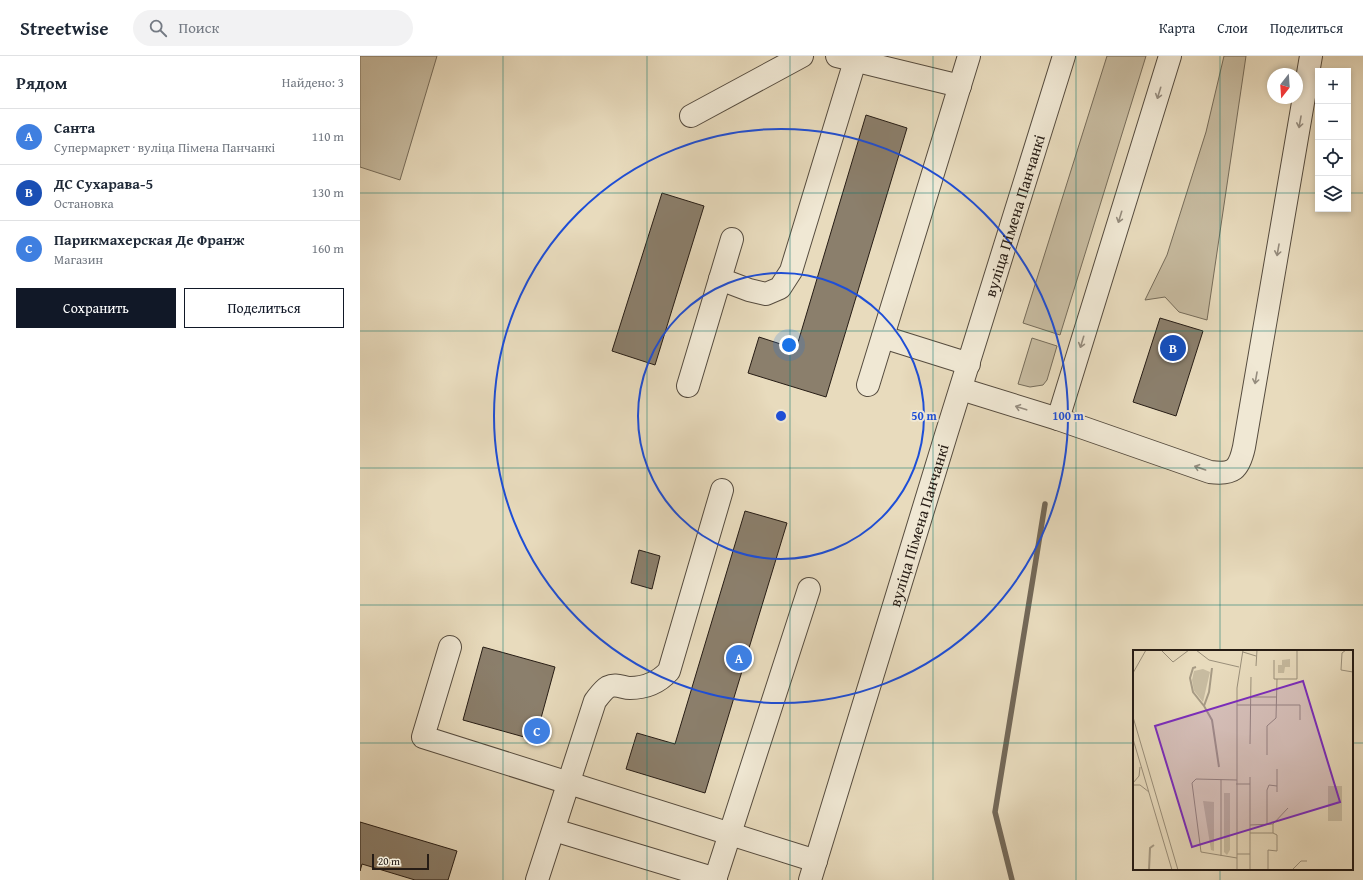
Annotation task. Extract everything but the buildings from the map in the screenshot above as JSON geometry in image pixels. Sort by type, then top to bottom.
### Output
[{"type":"street","points":[[692,116],[802,56]]},
{"type":"street","points":[[868,385],[969,56]]},
{"type":"street","name":"вуліца Пімена Панчанкі","points":[[813,870],[891,612],[1064,56]]},
{"type":"street","points":[[1058,420],[1170,56]]},
{"type":"street","points":[[961,389],[1058,420],[1210,472],[1230,472],[1239,464],[1244,447],[1311,56]]},
{"type":"street","points":[[720,279],[766,294],[780,288],[791,271],[846,58],[960,86]]},
{"type":"street","points":[[688,386],[732,240]]},
{"type":"street","points":[[883,337],[969,364]]},
{"type":"street","points":[[537,880],[596,701],[608,687],[618,685],[630,688],[655,683],[669,671],[722,490]]},
{"type":"street","points":[[554,830],[716,879],[729,834],[809,589]]},
{"type":"street","points":[[450,647],[423,737],[729,834],[813,870]]},
{"type":"shaded area","points":[[360,56],[437,56],[400,180],[360,167]]},
{"type":"shaded area","points":[[1107,56],[1146,56],[1060,335],[1023,323]]},
{"type":"shaded area","points":[[1224,56],[1246,56],[1207,320],[1179,312],[1165,297],[1145,300],[1167,255],[1206,132]]},
{"type":"shaded area","points":[[1032,338],[1057,346],[1047,380],[1043,385],[1030,387],[1018,384]]},
{"type":"waterway","points":[[1012,880],[995,812],[1045,504]]},
{"type":"place","name":"ДС Сухарава-5","points":[[1173,348]]},
{"type":"place","name":"Санта","points":[[739,658]]},
{"type":"place","name":"Парикмахерская Де Франж","points":[[537,731]]}]
